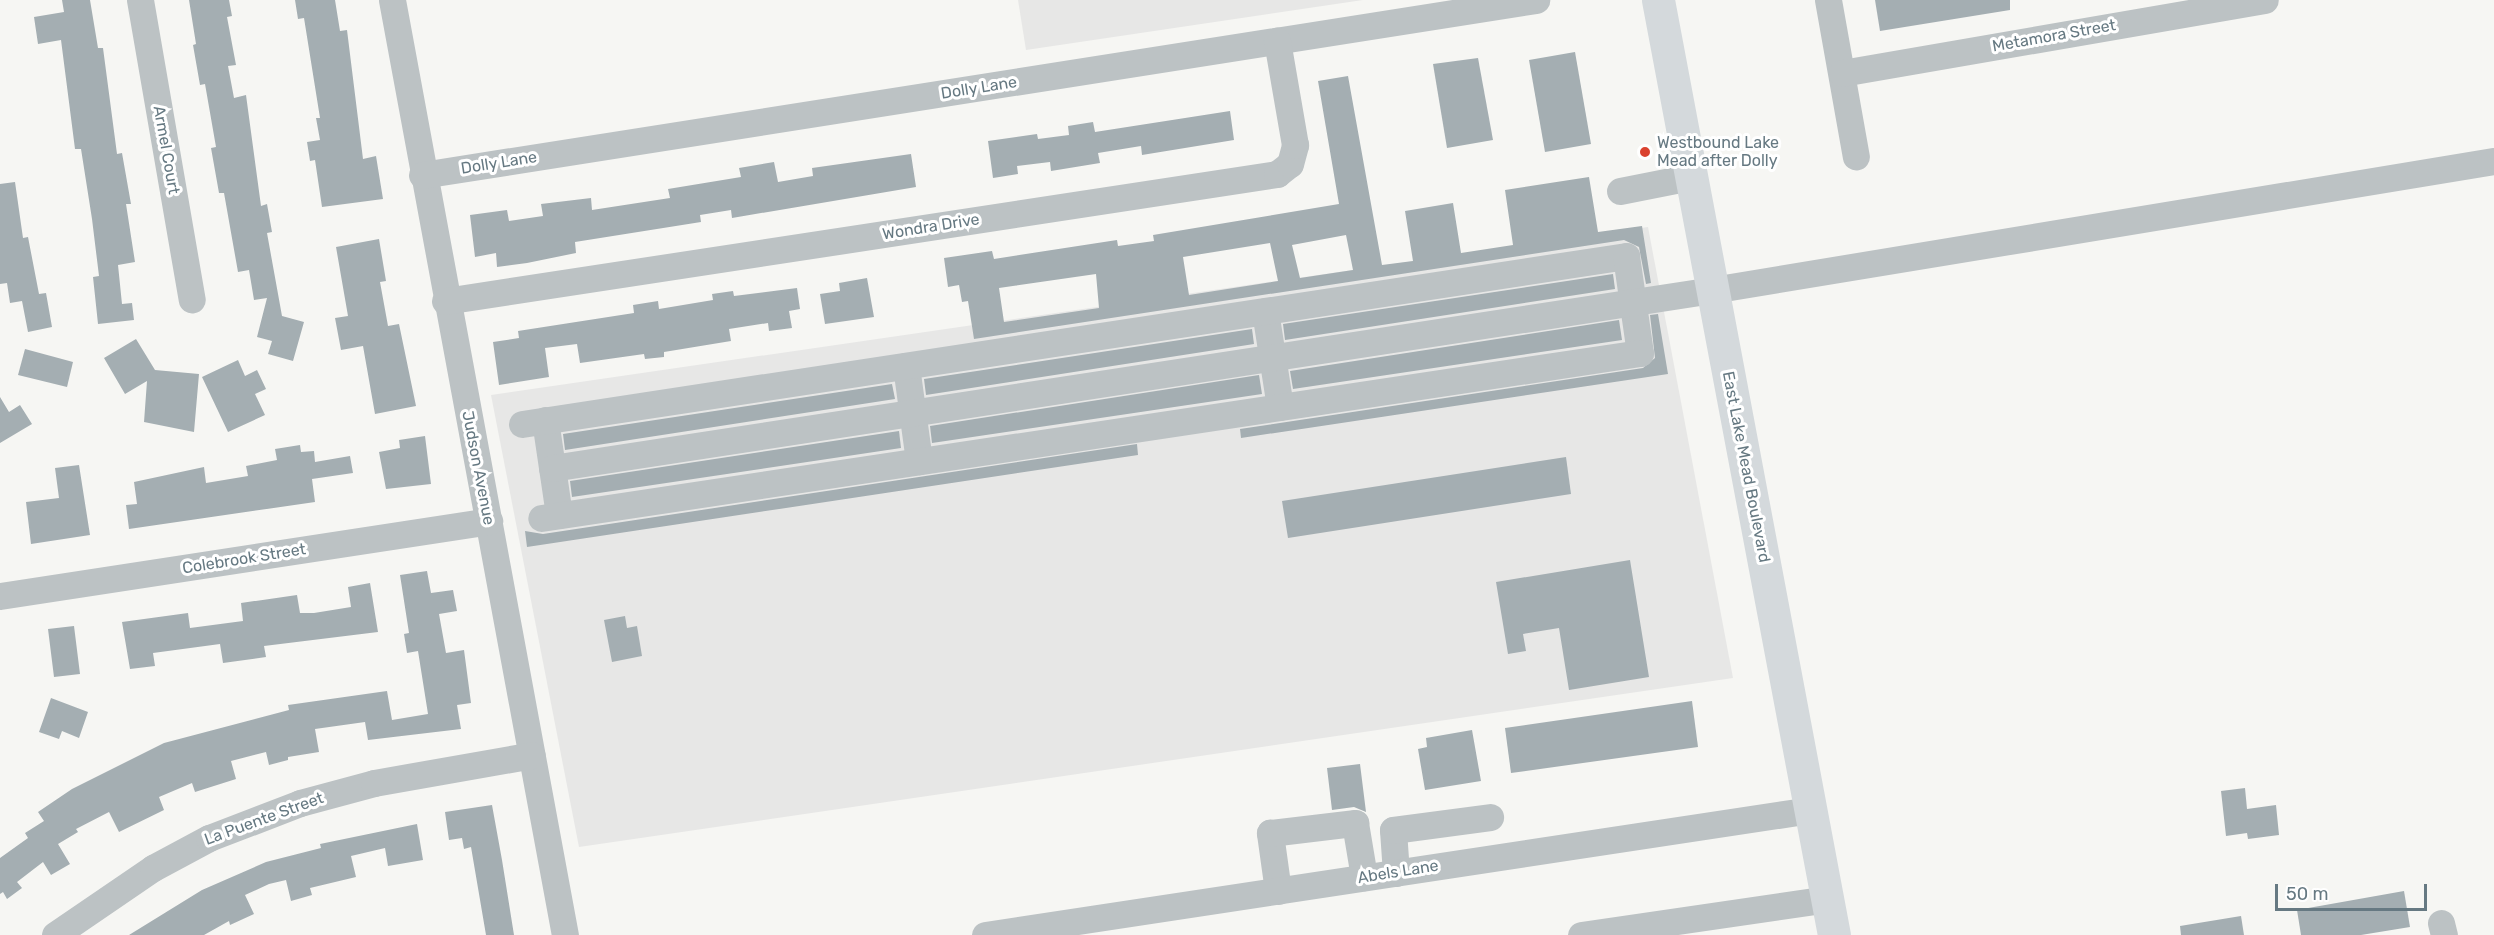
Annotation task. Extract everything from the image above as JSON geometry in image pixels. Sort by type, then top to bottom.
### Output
[{"type":"main road","name":"East Lake Mead Boulevard","points":[[1658,0],[1834,935]]},
{"type":"street","name":"Armel Court","points":[[140,0],[192,300]]},
{"type":"street","name":"Judson Avenue","points":[[392,0],[445,302],[489,521],[565,935]]},
{"type":"street","name":"Dolly Lane","points":[[422,175],[1536,0]]},
{"type":"street","points":[[1828,0],[1856,157]]},
{"type":"street","name":"Metamora Street","points":[[1842,73],[2265,0]]},
{"type":"street","name":"Wondra Drive","points":[[445,302],[1277,174],[1290,164],[1295,145],[1277,41]]},
{"type":"street","points":[[552,468],[1633,303],[2494,161]]},
{"type":"street","points":[[1620,191],[1691,177]]},
{"type":"street","points":[[1626,256],[1633,303],[1640,353],[550,516],[552,468],[534,422],[1626,256]]},
{"type":"street","points":[[1265,311],[1280,407]]},
{"type":"street","points":[[906,366],[918,461]]},
{"type":"street","name":"Colebrook Street","points":[[0,596],[489,521]]},
{"type":"street","name":"La Puente Street","points":[[55,935],[153,868],[209,838],[300,803],[375,783],[532,755]]},
{"type":"street","name":"Abels Lane","points":[[985,935],[1811,810]]},
{"type":"street","points":[[1396,873],[1393,830],[1490,817]]},
{"type":"street","points":[[1278,891],[1270,833],[1355,823],[1364,878]]},
{"type":"street","points":[[1581,935],[1827,898]]},
{"type":"shaded area","points":[[1018,0],[1363,0],[1026,50]]},
{"type":"shaded area","points":[[1648,227],[1733,678],[579,847],[491,395]]},
{"type":"building","points":[[62,0],[90,0],[98,48],[103,48],[117,154],[122,153],[131,204],[126,204],[135,262],[118,265],[122,304],[132,303],[134,320],[98,324],[93,277],[99,276],[92,219],[81,149],[75,149],[61,40],[38,44],[34,17],[64,12]]},
{"type":"building","points":[[189,0],[229,0],[232,16],[227,17],[236,65],[228,66],[234,98],[246,95],[261,206],[267,204],[272,232],[267,233],[282,316],[304,322],[293,361],[268,354],[272,341],[257,337],[267,298],[254,300],[249,270],[238,272],[224,193],[219,193],[211,148],[216,147],[205,84],[200,85],[193,45],[196,44]]},
{"type":"building","points":[[295,0],[335,0],[340,31],[347,30],[363,159],[376,156],[383,199],[322,207],[315,160],[310,161],[307,142],[320,140],[316,118],[320,118],[304,18],[298,19]]},
{"type":"building","points":[[1875,0],[2010,0],[2010,10],[1880,31]]},
{"type":"building","points":[[1575,52],[1591,144],[1545,152],[1529,60]]},
{"type":"building","points":[[1478,58],[1493,140],[1447,148],[1433,64]]},
{"type":"building","points":[[1348,76],[1382,265],[1413,261],[1405,211],[1453,203],[1461,253],[1513,245],[1505,190],[1589,177],[1598,232],[1642,226],[1651,283],[1646,284],[1639,247],[1624,240],[974,339],[968,301],[962,302],[959,285],[948,287],[944,258],[992,251],[994,259],[1117,240],[1118,246],[1154,241],[1153,235],[1339,204],[1318,81]],"holes":[[[1346,235],[1353,270],[1300,278],[1292,245]],[[1270,243],[1278,281],[1189,295],[1183,257]],[[1096,274],[1099,308],[1004,322],[999,288]]]},
{"type":"building","points":[[1230,111],[1234,140],[1142,155],[1141,146],[1098,153],[1100,163],[1051,171],[1050,162],[1017,166],[1018,174],[993,178],[988,141],[1037,134],[1038,139],[1069,135],[1068,126],[1093,122],[1095,132]]},
{"type":"building","points":[[911,154],[916,187],[732,218],[731,210],[700,215],[701,222],[575,242],[576,253],[527,263],[497,267],[496,253],[475,257],[470,215],[507,210],[509,221],[543,216],[541,204],[591,198],[592,210],[670,198],[668,189],[741,177],[739,168],[774,162],[778,182],[813,176],[812,168]]},
{"type":"building","points":[[15,182],[23,238],[28,237],[39,294],[46,293],[52,327],[28,332],[22,301],[10,303],[7,283],[0,284],[0,184]]},
{"type":"building","points":[[379,239],[386,281],[380,282],[388,326],[399,324],[416,406],[375,414],[363,346],[341,350],[335,318],[348,316],[336,247]]},
{"type":"building","points":[[1613,274],[1615,289],[1285,340],[1283,324]]},
{"type":"building","points":[[867,278],[874,317],[825,324],[820,294],[840,291],[839,283]]},
{"type":"building","points":[[797,288],[800,309],[789,311],[792,328],[769,331],[768,323],[729,329],[731,341],[664,352],[664,357],[645,359],[644,354],[580,363],[577,344],[545,348],[549,377],[499,385],[493,342],[519,338],[518,331],[634,313],[633,305],[658,301],[659,309],[713,300],[712,294],[733,291],[734,296]]},
{"type":"building","points":[[1658,314],[1668,374],[1241,438],[1240,429],[1643,368],[1655,358],[1650,315]]},
{"type":"building","points":[[1619,320],[1622,340],[1293,389],[1290,371]]},
{"type":"building","points":[[1252,329],[1254,344],[926,395],[924,379]]},
{"type":"building","points":[[136,339],[155,370],[199,374],[194,432],[144,422],[147,381],[125,394],[104,358]]},
{"type":"building","points":[[25,349],[73,362],[67,387],[18,375]]},
{"type":"building","points":[[238,360],[245,376],[257,370],[266,389],[255,394],[265,415],[228,432],[202,377]]},
{"type":"building","points":[[1259,375],[1262,394],[932,443],[930,426]]},
{"type":"building","points":[[892,384],[895,399],[565,450],[563,434]]},
{"type":"building","points":[[0,397],[9,412],[20,405],[32,424],[0,443]]},
{"type":"building","points":[[899,431],[901,448],[572,497],[570,481]]},
{"type":"building","points":[[425,436],[431,484],[386,489],[379,452],[400,448],[399,440]]},
{"type":"building","points":[[1137,444],[1138,455],[527,547],[525,531],[543,534]]},
{"type":"building","points":[[300,445],[301,452],[314,451],[315,462],[350,456],[353,473],[312,479],[315,502],[129,529],[126,505],[137,504],[134,482],[204,467],[206,483],[248,476],[246,466],[277,460],[275,449]]},
{"type":"building","points":[[1566,457],[1571,494],[1288,538],[1282,501]]},
{"type":"building","points":[[79,465],[90,535],[31,544],[26,502],[59,498],[55,468]]},
{"type":"building","points":[[1630,560],[1649,677],[1569,690],[1559,628],[1523,634],[1526,651],[1508,654],[1496,582]]},
{"type":"building","points":[[427,571],[431,593],[453,590],[457,611],[439,614],[446,653],[464,650],[471,703],[457,705],[461,729],[368,740],[365,722],[315,729],[319,752],[288,757],[288,760],[269,765],[266,752],[231,761],[236,779],[195,792],[192,783],[159,797],[164,810],[119,832],[109,812],[76,829],[78,832],[58,844],[70,864],[51,875],[43,862],[17,882],[22,888],[7,899],[3,892],[0,894],[0,858],[28,838],[25,833],[44,821],[38,812],[72,789],[164,743],[289,710],[288,705],[387,691],[392,720],[428,714],[418,651],[407,653],[404,634],[409,633],[400,575]]},
{"type":"building","points":[[370,583],[378,632],[264,646],[266,657],[223,663],[220,644],[153,653],[155,666],[130,669],[122,622],[188,613],[190,628],[243,621],[241,603],[297,595],[300,613],[314,613],[351,607],[348,587]]},
{"type":"building","points":[[625,616],[627,628],[637,626],[642,656],[612,662],[604,620]]},
{"type":"building","points":[[74,626],[80,674],[54,677],[48,629]]},
{"type":"building","points":[[51,698],[88,712],[79,738],[62,731],[59,739],[39,732]]},
{"type":"building","points":[[1692,701],[1698,747],[1511,773],[1505,728]]},
{"type":"building","points":[[1472,730],[1481,781],[1425,790],[1418,749],[1427,747],[1426,738]]},
{"type":"building","points":[[1360,764],[1366,812],[1354,807],[1332,810],[1327,768]]},
{"type":"building","points":[[2245,788],[2247,809],[2276,805],[2279,835],[2248,839],[2247,833],[2226,836],[2221,791]]},
{"type":"building","points":[[492,805],[514,935],[486,935],[471,847],[464,849],[462,838],[449,840],[445,812]]},
{"type":"building","points":[[417,824],[423,860],[388,866],[385,848],[351,856],[356,877],[310,888],[312,895],[291,901],[286,880],[269,884],[245,895],[254,914],[230,925],[229,921],[204,935],[129,935],[202,890],[266,862],[321,848],[320,844]]},
{"type":"building","points":[[2404,891],[2410,927],[2361,935],[2301,935],[2297,910]]},
{"type":"building","points":[[2241,916],[2244,935],[2181,935],[2180,926]]},
{"type":"place","name":"Westbound Lake Mead after Dolly","points":[[1645,152]]}]
